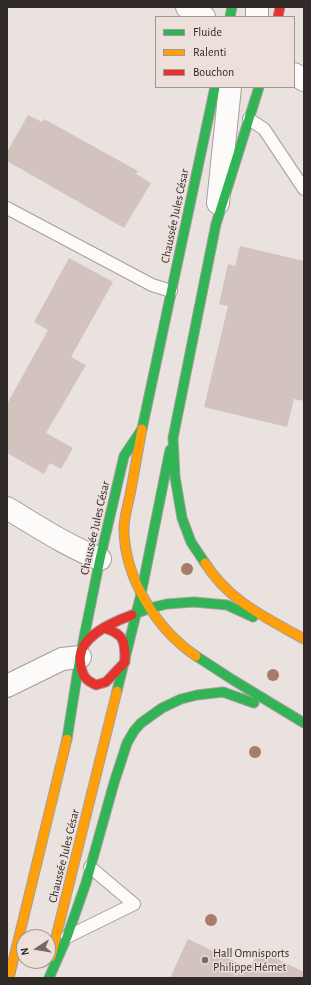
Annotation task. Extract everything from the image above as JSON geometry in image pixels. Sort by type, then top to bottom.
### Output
[{"type":"main road","name":"Chaussée Jules César","points":[[9,978],[67,740],[80,657],[100,559],[124,456],[142,429],[215,88]]},
{"type":"main road","name":"Chaussée Jules César","points":[[46,978],[141,594],[216,224],[259,88]]},
{"type":"main road","points":[[142,429],[124,526],[125,545],[131,571],[141,594],[161,623],[188,650],[304,724]]},
{"type":"main road","points":[[173,438],[174,462],[180,510],[191,542],[211,573],[233,596],[262,615],[304,639]]},
{"type":"main road","points":[[104,628],[115,631],[122,636],[125,643],[125,662],[106,682],[96,685],[87,681],[82,674],[80,657],[87,641],[92,635],[104,628],[118,620],[150,608],[167,604],[194,602],[227,605],[257,618],[304,643]]},
{"type":"main road","points":[[49,978],[67,937],[90,867],[127,743],[142,723],[162,708],[181,699],[197,695],[223,692],[252,702],[304,728]]},
{"type":"street","points":[[187,7],[202,16]]},
{"type":"street","points":[[295,75],[304,80]]},
{"type":"street","points":[[216,224],[230,88]]},
{"type":"street","points":[[7,508],[62,541],[86,554],[100,559]]},
{"type":"street","points":[[7,686],[62,659],[80,657]]},
{"type":"lane","points":[[248,119],[264,129],[304,190]]},
{"type":"lane","points":[[7,208],[152,285],[171,291]]},
{"type":"lane","points":[[67,937],[134,904],[90,867]]},
{"type":"building","points":[[28,115],[42,122],[44,119],[138,171],[136,174],[151,183],[124,228],[7,161],[7,152]]},
{"type":"building","points":[[240,246],[304,261],[304,401],[294,399],[287,427],[204,407],[228,306],[219,304],[228,264],[235,266]]},
{"type":"building","points":[[69,258],[113,282],[71,357],[86,365],[46,433],[73,448],[61,469],[50,463],[44,474],[7,453],[7,404],[48,330],[34,322]]},
{"type":"building","name":"Hall Omnisports Philippe Hémet","points":[[188,939],[250,969],[259,950],[304,972],[304,978],[170,978]]},
{"type":"traffic: fast","points":[[230,16],[232,7]]},
{"type":"traffic: fast","points":[[142,429],[215,88]]},
{"type":"traffic: fast","points":[[205,563],[191,542],[182,518],[175,477],[173,438],[216,224],[259,88]]},
{"type":"traffic: fast","points":[[67,739],[80,657],[100,559],[124,456],[142,429]]},
{"type":"traffic: fast","points":[[117,691],[141,594],[170,450]]},
{"type":"traffic: fast","points":[[132,615],[150,608],[167,604],[194,602],[227,605],[253,617]]},
{"type":"traffic: fast","points":[[196,656],[304,723]]},
{"type":"traffic: fast","points":[[49,978],[67,937],[86,883],[114,783],[127,743],[134,731],[141,723],[162,708],[181,699],[197,695],[223,692],[254,703]]},
{"type":"traffic: slow","points":[[142,429],[125,515],[125,546],[136,583],[145,600],[168,632],[181,645],[196,656]]},
{"type":"traffic: slow","points":[[205,563],[215,577],[237,598],[262,616],[304,639]]},
{"type":"traffic: slow","points":[[56,937],[117,691]]},
{"type":"traffic: slow","points":[[9,978],[67,739]]},
{"type":"traffic: jam","points":[[278,16],[280,7]]},
{"type":"traffic: jam","points":[[104,628],[111,630],[120,636],[125,649],[125,662],[106,682],[96,685],[84,676],[80,657],[82,649],[86,642],[100,630],[116,621],[132,615]]},
{"type":"place","name":"Hall Omnisports Philippe Hémet","points":[[205,960]]}]
